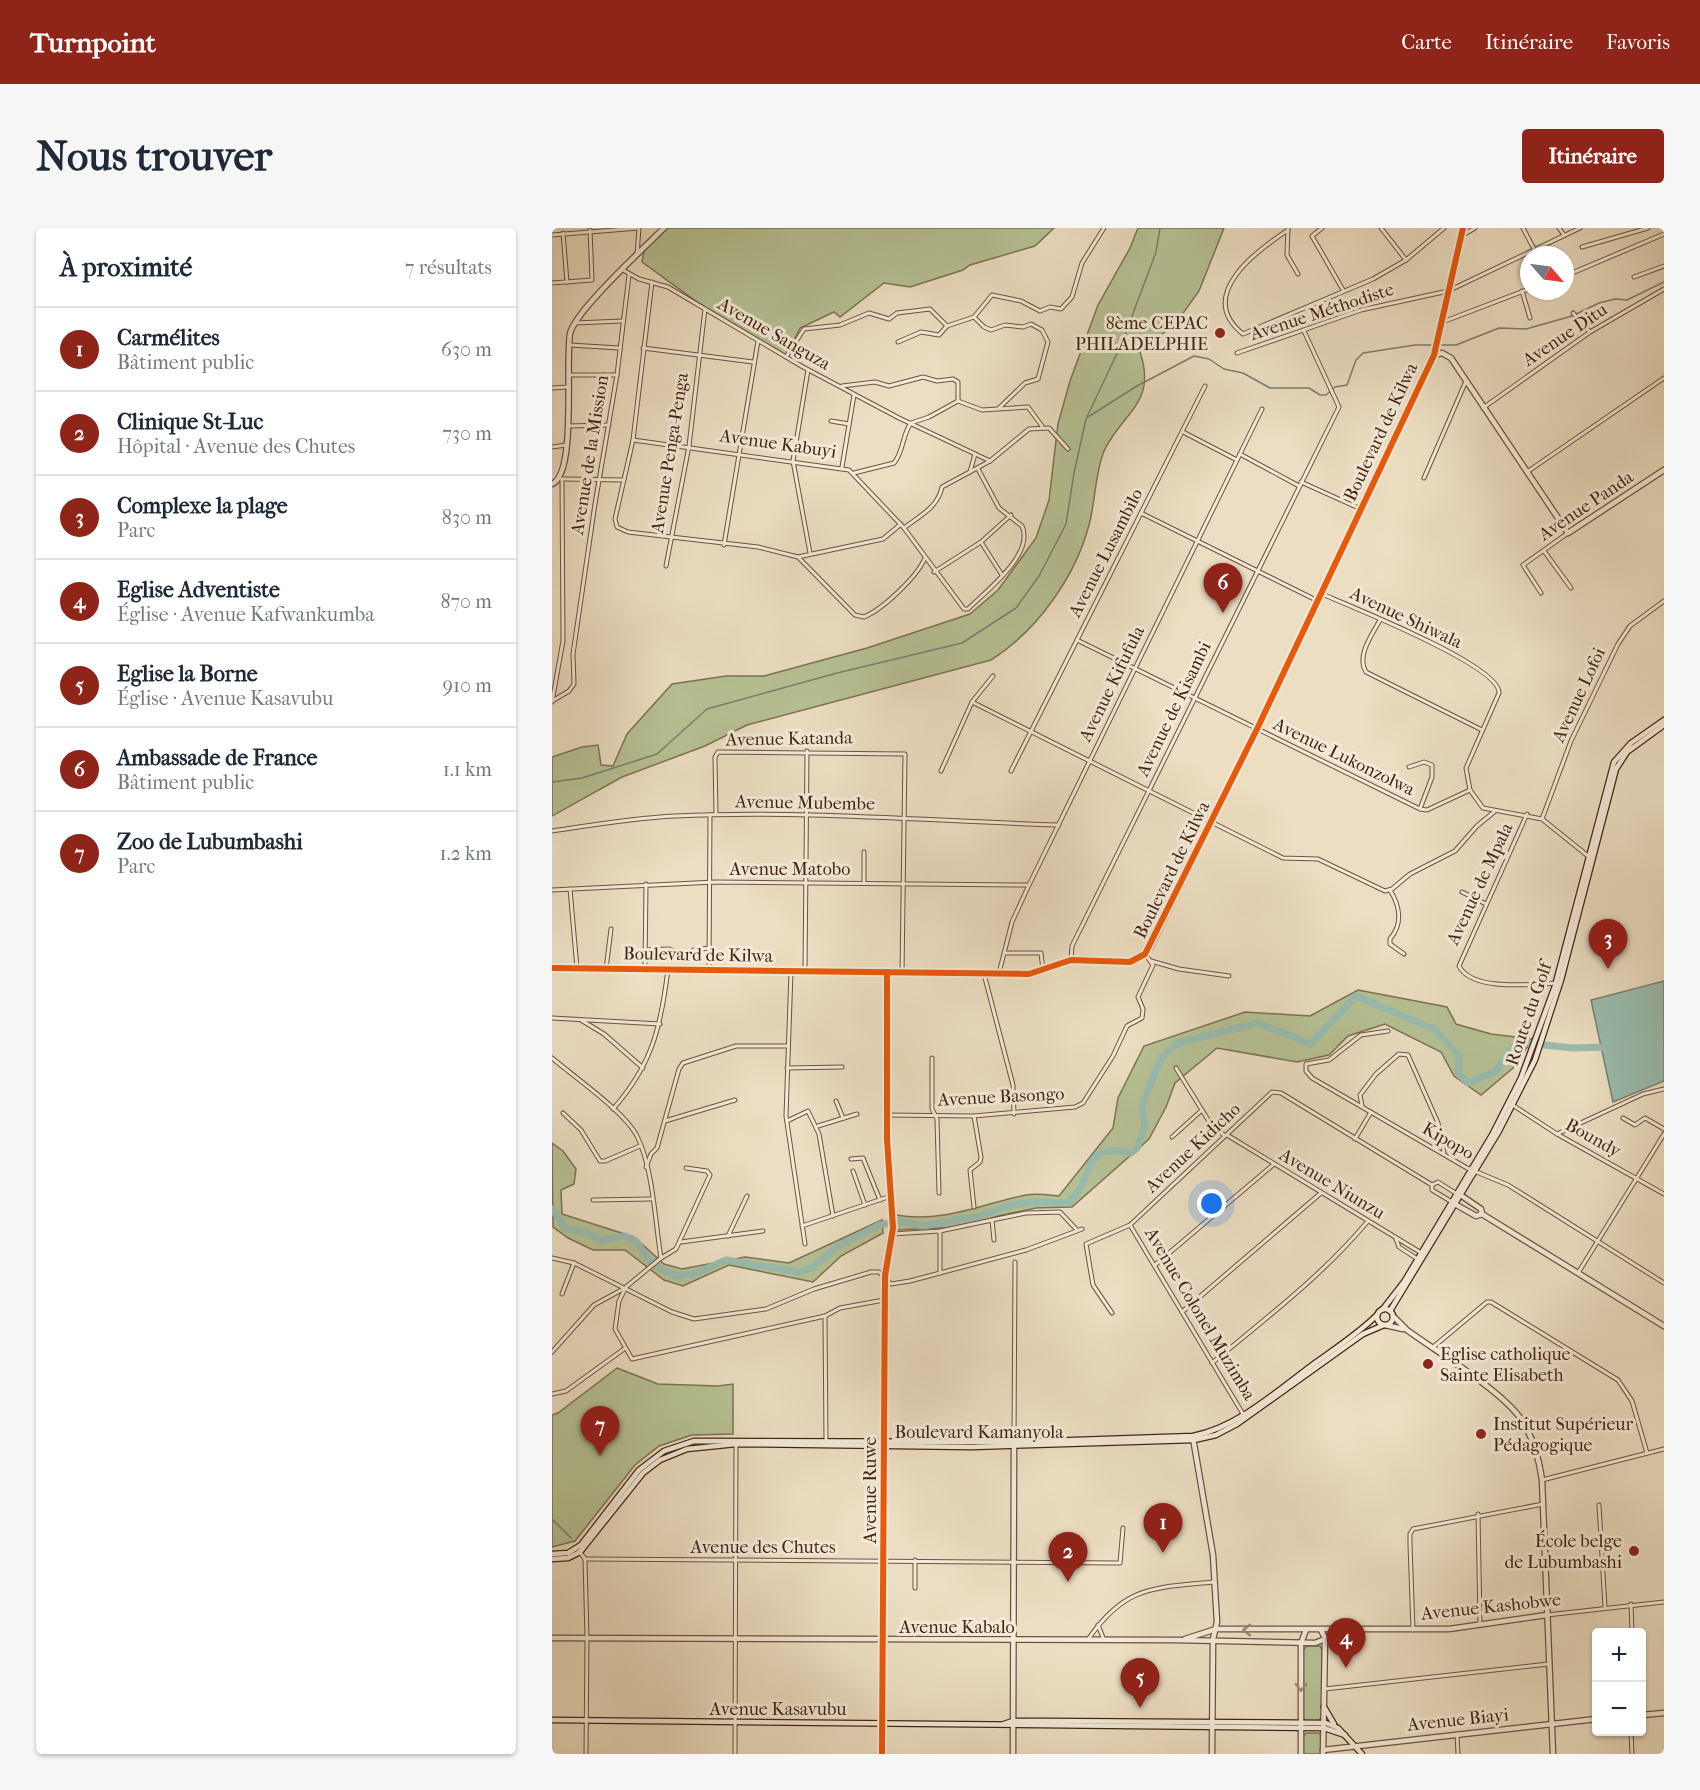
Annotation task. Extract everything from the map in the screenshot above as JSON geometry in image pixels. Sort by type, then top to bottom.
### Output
[{"type":"street","points":[[552,235],[590,230],[639,228],[637,256]]},
{"type":"street","name":"Avenue de la Mission","points":[[552,484],[561,479],[568,445],[569,345],[574,323],[664,228]]},
{"type":"street","points":[[898,342],[921,332],[938,335],[947,326],[974,317],[980,307],[995,295],[1021,301],[1040,311],[1050,306],[1062,308],[1072,297],[1082,263],[1104,228]]},
{"type":"street","points":[[1322,228],[1312,236],[1343,290]]},
{"type":"street","points":[[1381,228],[1406,260]]},
{"type":"street","points":[[1288,229],[1239,269],[1226,296],[1224,308],[1243,334],[1373,279],[1406,260],[1444,228]]},
{"type":"street","points":[[1434,355],[1463,228]]},
{"type":"street","points":[[1461,236],[1475,228]]},
{"type":"street","points":[[1523,228],[1532,246]]},
{"type":"street","points":[[1559,228],[1564,235]]},
{"type":"street","name":"Avenue Méthodiste","points":[[1540,246],[1580,228]]},
{"type":"street","points":[[1582,247],[1648,228]]},
{"type":"street","points":[[1288,229],[1287,255],[1298,274]]},
{"type":"street","points":[[552,283],[592,279],[590,230]]},
{"type":"street","points":[[563,233],[567,283]]},
{"type":"street","points":[[1574,272],[1664,234]]},
{"type":"street","name":"Avenue Méthodiste","points":[[1237,353],[1304,332],[1361,310],[1448,291],[1520,256]]},
{"type":"street","points":[[1634,277],[1664,266]]},
{"type":"street","name":"Avenue Sanguza","points":[[623,270],[630,275],[668,287],[808,370],[990,461]]},
{"type":"street","name":"Avenue de la Mission","points":[[553,701],[569,691],[574,684],[573,654],[617,375],[622,321],[630,275]]},
{"type":"street","points":[[652,282],[633,440],[615,519],[617,527],[625,532],[724,545],[758,547],[798,557],[855,615],[864,617],[902,587],[920,569],[925,558]]},
{"type":"street","name":"Avenue Ditu","points":[[1483,408],[1590,332],[1664,289]]},
{"type":"street","points":[[1440,323],[1520,292]]},
{"type":"street","points":[[1525,300],[1530,318]]},
{"type":"street","name":"Avenue Penga-Penga","points":[[666,566],[689,446],[705,309]]},
{"type":"street","points":[[786,357],[804,329],[840,325],[866,314],[888,320],[897,313],[930,309],[947,326]]},
{"type":"street","points":[[1573,313],[1590,332]]},
{"type":"street","points":[[974,317],[984,327],[991,330],[1005,325],[1023,327],[1031,324],[1042,330],[1048,342],[1045,361],[1036,381],[1025,383],[999,408]]},
{"type":"street","points":[[574,323],[622,321]]},
{"type":"street","name":"Avenue de Kisambi","points":[[1071,960],[1072,946],[1339,407],[1304,332]]},
{"type":"street","points":[[724,545],[758,341]]},
{"type":"street","points":[[569,345],[619,348]]},
{"type":"street","points":[[643,348],[753,362]]},
{"type":"street","points":[[1434,355],[1442,353],[1449,355],[1568,534]]},
{"type":"street","name":"Boulevard de Kilwa","points":[[552,968],[999,975],[1043,971],[1071,960],[1130,962],[1145,954],[1213,821],[1434,355]]},
{"type":"street","points":[[808,370],[793,461],[810,553]]},
{"type":"street","points":[[568,375],[617,375]]},
{"type":"street","points":[[839,386],[875,382],[889,386],[923,377],[937,381],[953,380],[958,382],[958,401]]},
{"type":"street","points":[[1527,472],[1664,378]]},
{"type":"street","points":[[1424,478],[1466,381]]},
{"type":"street","name":"Avenue Lusambilo","points":[[1011,771],[1204,386]]},
{"type":"street","points":[[552,388],[568,387]]},
{"type":"street","points":[[842,467],[855,394]]},
{"type":"street","points":[[854,473],[894,463],[900,454],[905,432],[911,423],[929,417],[958,401],[982,410],[1028,407],[1043,427],[1054,431],[1068,449]]},
{"type":"street","name":"Avenue Kifufula","points":[[999,975],[1012,922],[1029,885],[1262,409]]},
{"type":"street","points":[[831,421],[849,424]]},
{"type":"street","points":[[568,426],[609,425]]},
{"type":"street","points":[[798,557],[883,539],[941,498],[942,487],[990,461],[1021,433],[1043,427]]},
{"type":"street","points":[[1182,431],[1237,460]]},
{"type":"street","name":"Avenue Kabuyi","points":[[633,440],[741,452],[842,467],[854,473],[902,526],[961,607],[968,609],[1002,575]]},
{"type":"street","points":[[552,447],[568,445]]},
{"type":"street","points":[[970,472],[975,453]]},
{"type":"street","points":[[1240,454],[1300,484],[1361,509]]},
{"type":"street","points":[[978,469],[999,508],[1011,515],[1022,526],[1025,542],[1016,560],[1002,575],[981,542]]},
{"type":"street","name":"Avenue Panda","points":[[1541,593],[1523,565],[1664,470]]},
{"type":"street","points":[[553,701],[563,641],[561,479],[624,480]]},
{"type":"street","points":[[1141,513],[1318,601]]},
{"type":"street","points":[[934,572],[981,542],[1011,515]]},
{"type":"street","points":[[1544,550],[1571,588]]},
{"type":"street","name":"Avenue Shiwala","points":[[1322,594],[1453,652],[1497,683],[1499,693],[1466,768],[1470,790]]},
{"type":"street","name":"Avenue Lofoi","points":[[1542,819],[1571,741],[1618,644],[1630,626],[1664,601]]},
{"type":"street","points":[[1380,619],[1363,656],[1362,664],[1366,672],[1482,730]]},
{"type":"street","name":"Avenue Lukonzolwa","points":[[1077,640],[1420,809],[1427,810],[1470,790]]},
{"type":"street","points":[[941,771],[972,702],[993,676]]},
{"type":"street","points":[[972,702],[1286,859],[1316,858],[1383,890],[1390,890],[1410,874],[1455,851],[1477,826],[1494,812]]},
{"type":"street","name":"Route du Golf","points":[[1383,1309],[1420,1260],[1512,1104],[1539,1042],[1558,983],[1616,759],[1631,743],[1664,720]]},
{"type":"street","points":[[1470,790],[1479,806],[1494,812],[1527,814],[1542,819],[1591,857],[1620,760],[1630,749],[1664,725]]},
{"type":"street","points":[[805,972],[807,751]]},
{"type":"street","name":"Avenue Katanda","points":[[716,815],[717,752],[807,751],[904,754],[905,817]]},
{"type":"street","points":[[1409,767],[1424,762],[1432,765],[1432,777],[1420,809]]},
{"type":"street","name":"Avenue de Mpala","points":[[1527,814],[1459,961],[1461,970],[1492,984],[1558,983]]},
{"type":"street","points":[[709,970],[710,815]]},
{"type":"street","name":"Avenue Mubembe","points":[[552,831],[672,816],[710,815],[905,817],[1059,825]]},
{"type":"street","points":[[902,973],[905,817]]},
{"type":"street","points":[[864,852],[864,883]]},
{"type":"street","name":"Avenue Matobo","points":[[552,890],[708,882],[1029,885]]},
{"type":"street","points":[[645,969],[646,884]]},
{"type":"street","points":[[570,889],[577,968]]},
{"type":"street","points":[[1390,890],[1400,922],[1390,941],[1395,950],[1404,954]]},
{"type":"street","points":[[1462,892],[1486,904]]},
{"type":"street","points":[[606,969],[611,930]]},
{"type":"street","points":[[645,950],[669,949],[683,955],[694,950],[709,948]]},
{"type":"street","points":[[1004,953],[1042,954],[1043,971]]},
{"type":"street","points":[[1145,954],[1152,961],[1168,967],[1228,976]]},
{"type":"street","name":"Avenue Basongo","points":[[886,1114],[974,1116],[1075,1107],[1089,1097],[1127,1026],[1142,1018],[1143,1009],[1138,997],[1151,974],[1152,961]]},
{"type":"street","points":[[613,1109],[644,1068],[660,1024],[668,969]]},
{"type":"street","points":[[791,972],[787,1121],[805,1244]]},
{"type":"street","points":[[802,1226],[892,1196],[888,1171],[886,1114],[887,972]]},
{"type":"street","points":[[984,974],[1013,1085],[1014,1114]]},
{"type":"street","points":[[552,1018],[660,1024]]},
{"type":"street","points":[[580,1020],[610,1039],[644,1068]]},
{"type":"street","name":"Kipopo","points":[[1388,1030],[1361,1035],[1329,1060],[1305,1064],[1306,1071],[1312,1078],[1473,1171],[1508,1185],[1664,1283]]},
{"type":"street","points":[[646,1167],[652,1152],[657,1149],[679,1070],[683,1064],[736,1046],[788,1046]]},
{"type":"street","points":[[1363,1107],[1360,1095],[1376,1074],[1399,1054],[1408,1055],[1438,1123],[1444,1153]]},
{"type":"street","points":[[552,1058],[613,1109],[633,1129],[646,1167],[661,1258]]},
{"type":"street","points":[[932,1058],[932,1109],[939,1193]]},
{"type":"street","points":[[787,1068],[842,1068]]},
{"type":"street","name":"Avenue Niunzu","points":[[1176,1068],[1210,1123],[1226,1136],[1423,1254]]},
{"type":"street","points":[[1557,1134],[1643,1094],[1664,1089]]},
{"type":"street","name":"Avenue Kidicho","points":[[1112,1313],[1093,1285],[1085,1245],[1130,1225],[1274,1092],[1356,1139]]},
{"type":"street","points":[[665,1121],[735,1100]]},
{"type":"street","points":[[836,1101],[843,1118]]},
{"type":"street","name":"Boundy","points":[[1512,1104],[1557,1134],[1664,1194]]},
{"type":"street","points":[[1172,1137],[1202,1110]]},
{"type":"street","points":[[787,1121],[808,1111],[817,1126],[833,1216]]},
{"type":"street","points":[[1371,1112],[1356,1139],[1432,1185],[1432,1190],[1476,1216],[1482,1214]]},
{"type":"street","points":[[563,1113],[581,1130],[600,1161],[640,1146]]},
{"type":"street","points":[[817,1126],[856,1114]]},
{"type":"street","points":[[974,1116],[981,1157],[970,1170],[974,1207]]},
{"type":"street","points":[[1578,1274],[1638,1179],[1664,1132],[1645,1118],[1635,1125],[1623,1118]]},
{"type":"street","points":[[851,1159],[863,1158],[880,1200]]},
{"type":"street","points":[[1155,1265],[1274,1164]]},
{"type":"street","points":[[552,1352],[594,1305],[626,1287],[661,1258],[672,1253],[681,1242],[710,1175],[707,1171],[686,1168]]},
{"type":"street","points":[[853,1171],[865,1205]]},
{"type":"street","points":[[1432,1185],[1438,1182],[1480,1208],[1482,1214],[1664,1326]]},
{"type":"street","points":[[1182,1312],[1321,1193]]},
{"type":"street","points":[[728,1236],[747,1196]]},
{"type":"street","name":"Avenue Ruwe","points":[[882,1754],[885,1279],[893,1228],[892,1196]]},
{"type":"street","points":[[593,1200],[651,1199]]},
{"type":"street","points":[[552,1258],[574,1263],[672,1312],[694,1319],[760,1311],[814,1289],[868,1272],[879,1272],[894,1284],[1026,1250],[1079,1229],[1060,1212],[1026,1213],[940,1232],[892,1234]]},
{"type":"street","points":[[992,1220],[994,1240]]},
{"type":"street","points":[[1212,1363],[1313,1279],[1368,1221]]},
{"type":"street","name":"Avenue Colonel Muzimba","points":[[1130,1225],[1245,1416]]},
{"type":"street","points":[[681,1242],[763,1231]]},
{"type":"street","points":[[940,1232],[940,1273]]},
{"type":"street","points":[[1385,1325],[1390,1323],[1392,1314],[1420,1260],[1399,1247],[1396,1237]]},
{"type":"street","points":[[1013,1754],[1015,1262]]},
{"type":"street","points":[[562,1294],[574,1263]]},
{"type":"street","points":[[626,1287],[617,1308],[614,1325],[624,1349],[629,1352],[632,1359],[825,1316],[840,1308],[885,1300]]},
{"type":"street","points":[[1432,1348],[1490,1301],[1618,1380],[1632,1401],[1647,1453]]},
{"type":"street","points":[[1407,1330],[1385,1325],[1379,1322],[1377,1315],[1383,1309],[1392,1314],[1407,1330],[1500,1398],[1516,1413],[1534,1445],[1542,1480],[1553,1754]]},
{"type":"street","name":"Boulevard Kamanyola","points":[[1317,1364],[1377,1315]]},
{"type":"street","points":[[825,1316],[826,1441]]},
{"type":"street","name":"Boulevard Kamanyola","points":[[737,1442],[1039,1444],[1193,1438],[1245,1416],[1317,1364],[1368,1331],[1385,1325]]},
{"type":"street","points":[[552,1394],[566,1391],[624,1349]]},
{"type":"street","points":[[1193,1438],[1212,1545],[1216,1629],[1212,1754]]},
{"type":"street","name":"Boulevard Kamanyola","points":[[579,1550],[631,1479],[664,1451],[686,1443],[826,1441],[885,1444]]},
{"type":"street","points":[[735,1754],[737,1442]]},
{"type":"street","points":[[1542,1480],[1664,1449]]},
{"type":"street","points":[[1413,1630],[1411,1531],[1416,1527],[1478,1514],[1543,1504]]},
{"type":"street","points":[[1599,1505],[1605,1607]]},
{"type":"street","points":[[1478,1514],[1480,1624]]},
{"type":"street","name":"Avenue des Chutes","points":[[585,1559],[1120,1563],[1123,1528]]},
{"type":"street","points":[[552,1554],[579,1550]]},
{"type":"street","points":[[579,1550],[585,1559],[586,1754]]},
{"type":"street","points":[[552,1559],[564,1559],[579,1550]]},
{"type":"street","points":[[915,1560],[915,1588]]},
{"type":"street","points":[[1088,1640],[1115,1606],[1144,1590],[1214,1582]]},
{"type":"street","name":"Avenue Kashobwe","points":[[1321,1630],[1413,1630],[1664,1602]]},
{"type":"street","points":[[1631,1604],[1632,1628]]},
{"type":"street","points":[[1098,1625],[1104,1640]]},
{"type":"street","points":[[1179,1640],[1216,1629],[1321,1630],[1325,1639],[1323,1752]]},
{"type":"street","points":[[1301,1754],[1301,1643],[1306,1630]]},
{"type":"street","points":[[1325,1639],[1335,1630]]},
{"type":"street","name":"Avenue Kabalo","points":[[552,1638],[882,1641],[1179,1640],[1301,1643],[1315,1643],[1325,1639]]},
{"type":"street","points":[[1325,1689],[1548,1664]]},
{"type":"street","points":[[1324,1707],[1336,1726],[1362,1754]]},
{"type":"street","points":[[1646,1714],[1664,1713]]},
{"type":"street","name":"Avenue Biayi","points":[[1323,1752],[1356,1746],[1592,1719]]},
{"type":"street","name":"Avenue Kasavubu","points":[[552,1720],[1324,1726],[1345,1735]]},
{"type":"street","points":[[1324,1726],[1336,1726]]},
{"type":"street","points":[[1457,1734],[1458,1754]]},
{"type":"street","points":[[1631,1736],[1632,1754]]},
{"type":"shaded area","points":[[667,228],[1054,228],[1035,246],[970,265],[963,270],[910,287],[884,283],[840,317],[834,312],[800,328],[786,357],[715,315],[642,262],[644,251]]},
{"type":"shaded area","points":[[1138,228],[1224,228],[1199,291],[1176,323],[1140,352],[1144,369],[1141,395],[1105,449],[1084,541],[1065,581],[1040,617],[1008,648],[991,660],[747,725],[705,746],[622,777],[552,816],[552,757],[582,747],[598,745],[601,765],[613,766],[627,734],[672,684],[726,676],[764,676],[867,648],[970,614],[998,590],[1036,538],[1049,500],[1058,424],[1070,381],[1098,305],[1130,248]]},
{"type":"shaded area","points":[[1664,981],[1664,1081],[1613,1102],[1591,1000]]},
{"type":"shaded area","points":[[1358,990],[1447,1007],[1456,1024],[1491,1034],[1533,1039],[1513,1068],[1481,1095],[1454,1076],[1441,1052],[1385,1024],[1348,1036],[1329,1055],[1297,1062],[1217,1048],[1175,1083],[1166,1107],[1149,1139],[1072,1207],[1036,1208],[998,1216],[964,1227],[896,1230],[896,1215],[931,1217],[1026,1195],[1059,1196],[1113,1128],[1118,1098],[1144,1046],[1245,1012],[1310,1016]]},
{"type":"shaded area","points":[[552,1143],[563,1151],[576,1169],[574,1184],[561,1190],[562,1214],[634,1237],[664,1264],[682,1269],[745,1257],[789,1263],[882,1220],[883,1233],[841,1256],[813,1282],[729,1265],[683,1286],[664,1280],[625,1250],[593,1250],[568,1238],[553,1227]]},
{"type":"shaded area","points":[[617,1368],[658,1384],[718,1386],[733,1384],[733,1434],[692,1435],[659,1446],[635,1465],[575,1541],[552,1547],[552,1415],[558,1413]]},
{"type":"shaded area","points":[[1307,1646],[1320,1646],[1322,1650],[1322,1717],[1318,1721],[1305,1721],[1303,1717],[1303,1650]]},
{"type":"shaded area","points":[[1306,1733],[1319,1733],[1322,1737],[1322,1754],[1303,1754],[1303,1737]]},
{"type":"waterway","points":[[552,782],[582,778],[657,754],[707,709],[837,673],[962,643],[1016,608],[1039,576],[1066,524],[1086,419],[1122,343],[1156,252],[1160,228]]},
{"type":"waterway","points":[[1088,417],[1137,386],[1194,356],[1209,359],[1224,369],[1243,373],[1270,388],[1309,388],[1320,395],[1326,395],[1335,387],[1347,385],[1356,360],[1363,353],[1415,345],[1456,345],[1499,328],[1526,329],[1572,316],[1599,303],[1615,299],[1627,300],[1664,282]]},
{"type":"waterway","points":[[552,1209],[566,1229],[584,1232],[601,1240],[625,1236],[636,1241],[648,1259],[661,1269],[677,1276],[694,1274],[726,1260],[799,1272],[813,1267],[838,1246],[879,1225],[900,1221],[924,1226],[980,1216],[1008,1206],[1035,1202],[1068,1203],[1077,1194],[1095,1157],[1114,1151],[1131,1153],[1137,1148],[1145,1125],[1142,1106],[1150,1085],[1162,1057],[1178,1043],[1259,1023],[1310,1044],[1356,996],[1434,1029],[1459,1055],[1458,1073],[1468,1083],[1495,1072],[1518,1042],[1572,1048],[1611,1047]]},
{"type":"waterway","points":[[552,1519],[571,1538]]},
{"type":"cycle path","points":[[552,968],[1029,974],[1071,960],[1130,962],[1145,954],[1257,729],[1434,355],[1463,228]]},
{"type":"cycle path","points":[[882,1754],[885,1276],[893,1228],[887,1139],[887,972]]},
{"type":"place","name":"8ème CEPAC PHILADELPHIE","points":[[1220,333]]},
{"type":"place","name":"Ambassade de France","points":[[1223,613]]},
{"type":"place","name":"Complexe la plage","points":[[1608,969]]},
{"type":"place","name":"Eglise catholique Sainte Elisabeth","points":[[1428,1364]]},
{"type":"place","name":"Institut Supérieur Pédagogique","points":[[1481,1434]]},
{"type":"place","name":"Zoo de Lubumbashi","points":[[600,1456]]},
{"type":"place","name":"École belge de Lubumbashi","points":[[1634,1551]]},
{"type":"place","name":"Carmélites","points":[[1163,1553]]},
{"type":"place","name":"Clinique St-Luc","points":[[1068,1582]]},
{"type":"place","name":"Eglise Adventiste","points":[[1346,1668]]},
{"type":"place","name":"Eglise la Borne","points":[[1140,1708]]}]
